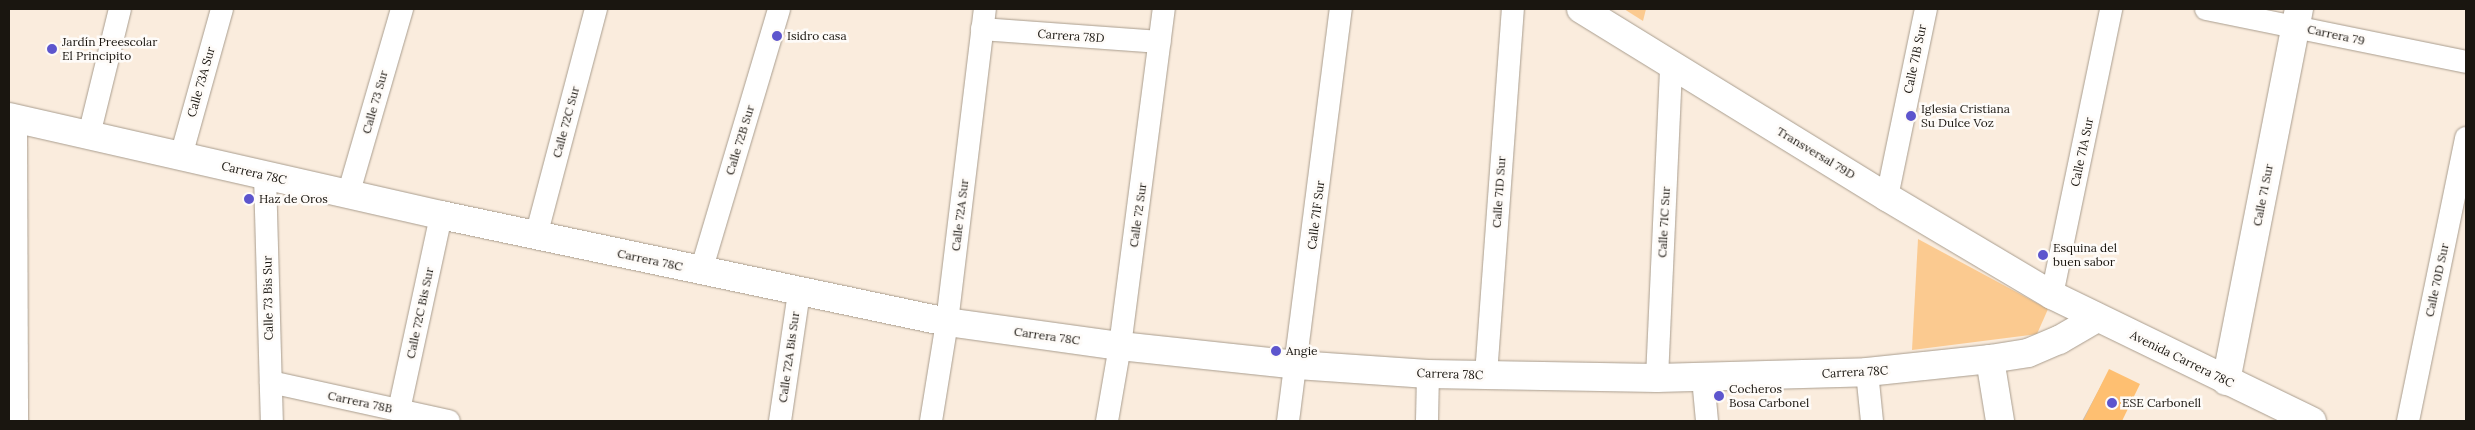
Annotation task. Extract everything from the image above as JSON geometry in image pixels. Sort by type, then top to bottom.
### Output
[{"type":"street","points":[[89,136],[120,9]]},
{"type":"street","name":"Calle 73A Sur","points":[[180,156],[222,9]]},
{"type":"street","name":"Calle 73 Sur","points":[[348,195],[402,9]]},
{"type":"street","name":"Calle 72C Sur","points":[[536,236],[596,9]]},
{"type":"street","name":"Calle 72B Sur","points":[[701,271],[779,9]]},
{"type":"street","name":"Calle 72 Sur","points":[[1108,421],[1120,346],[1164,9]]},
{"type":"street","name":"Calle 71F Sur","points":[[1288,421],[1297,365],[1341,9]]},
{"type":"street","name":"Calle 71D Sur","points":[[1486,375],[1513,9]]},
{"type":"street","name":"Transversal 79D","points":[[1581,9],[1887,197],[2052,295]]},
{"type":"street","name":"Calle 71B Sur","points":[[1887,197],[1926,9]]},
{"type":"street","name":"Calle 71A Sur","points":[[2052,295],[2111,9]]},
{"type":"street","name":"Carrera 79","points":[[2206,9],[2298,18],[2466,62]]},
{"type":"street","name":"Calle 71 Sur","points":[[2226,381],[2298,18]]},
{"type":"street","name":"Carrera 78D","points":[[984,19],[1160,42]]},
{"type":"street","name":"Calle 72A Sur","points":[[932,421],[947,322],[984,19]]},
{"type":"street","name":"Calle 71C Sur","points":[[1657,378],[1670,65]]},
{"type":"street","points":[[13,118],[13,250],[17,421]]},
{"type":"street","name":"Carrera 78C","points":[[13,118],[348,195],[947,322],[1120,346],[1297,365],[1428,374],[1657,378],[1867,372],[1990,359],[2043,348],[2097,318]]},
{"type":"street","name":"Calle 70D Sur","points":[[2408,421],[2466,138]]},
{"type":"street","name":"Calle 73 Bis Sur","points":[[265,176],[272,421]]},
{"type":"street","name":"Calle 72C Bis Sur","points":[[399,410],[441,215]]},
{"type":"street","name":"Calle 72A Bis Sur","points":[[780,421],[799,292]]},
{"type":"street","name":"Avenida Carrera 78C","points":[[2052,295],[2226,381],[2312,421]]},
{"type":"street","points":[[1990,359],[2000,421]]},
{"type":"street","points":[[1867,372],[1872,421]]},
{"type":"street","points":[[1427,421],[1428,374]]},
{"type":"street","points":[[1703,378],[1707,421]]},
{"type":"street","name":"Carrera 78B","points":[[271,382],[450,421]]},
{"type":"shaded area","points":[[1624,9],[1646,9],[1643,21]]},
{"type":"shaded area","points":[[1918,239],[2048,309],[2037,334],[1912,350]]},
{"type":"building","name":"ESE Carbonell","points":[[2109,369],[2140,384],[2122,421],[2083,421]]},
{"type":"place","name":"Isidro casa","points":[[777,36]]},
{"type":"place","name":"Jardín Preescolar El Principito","points":[[52,49]]},
{"type":"place","name":"Iglesia Cristiana Su Dulce Voz","points":[[1911,116]]},
{"type":"place","name":"Haz de Oros","points":[[249,199]]},
{"type":"place","name":"Esquina del buen sabor","points":[[2043,255]]},
{"type":"place","name":"Angie","points":[[1276,351]]},
{"type":"place","name":"Cocheros Bosa Carbonel","points":[[1719,396]]},
{"type":"place","name":"ESE Carbonell","points":[[2112,403]]}]
